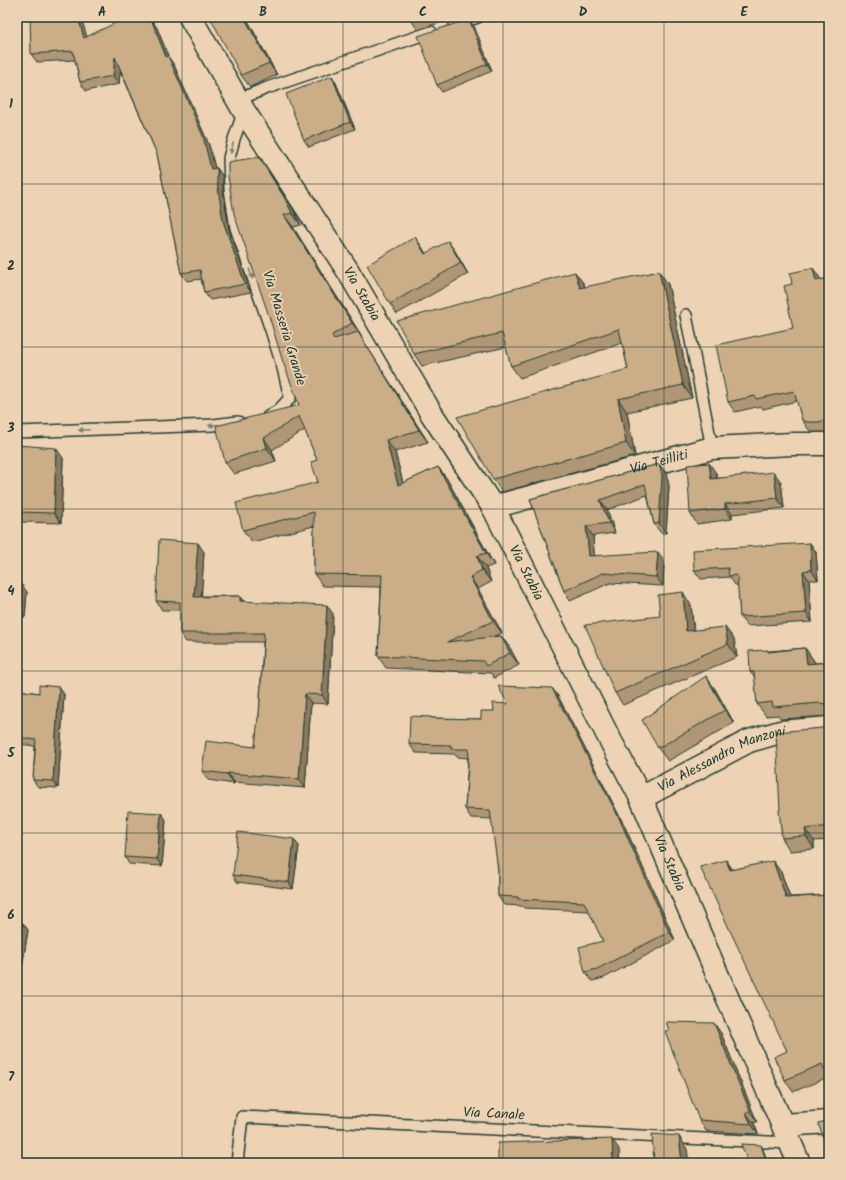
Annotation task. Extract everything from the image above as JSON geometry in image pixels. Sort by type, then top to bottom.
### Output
[{"type":"main road","name":"Via Stabia","points":[[190,17],[240,105],[348,271],[431,413],[493,507],[607,734],[641,798],[799,1163]]},
{"type":"main road","name":"Via Teilliti","points":[[493,507],[712,448],[792,444],[829,444]]},
{"type":"main road","name":"Via Alessandro Manzoni","points":[[641,798],[750,741],[780,732],[829,728]]},
{"type":"main road","points":[[787,1134],[829,1122]]},
{"type":"lane","points":[[240,105],[267,88],[478,17]]},
{"type":"lane","name":"Via Masseria Grande","points":[[17,432],[213,425],[267,418],[279,410],[290,398],[283,368],[271,330],[236,228],[230,189],[229,158],[240,105]]},
{"type":"lane","points":[[686,315],[712,448]]},
{"type":"lane","name":"Via Canale","points":[[236,1163],[242,1117],[787,1134]]},
{"type":"building","points":[[30,17],[78,17],[84,38],[128,17],[151,19],[166,57],[168,56],[203,136],[211,169],[217,168],[217,181],[223,221],[245,284],[204,292],[200,270],[181,273],[157,154],[115,57],[113,76],[80,82],[73,51],[31,54]]},
{"type":"building","points":[[210,17],[244,17],[269,63],[241,75]]},
{"type":"building","points":[[410,17],[419,17],[411,20]]},
{"type":"building","points":[[469,19],[487,64],[437,85],[418,36]]},
{"type":"building","points":[[332,76],[350,122],[304,140],[286,94]]},
{"type":"building","points":[[259,157],[284,197],[292,213],[284,215],[352,323],[332,335],[334,339],[358,332],[419,430],[386,440],[398,485],[438,467],[486,553],[477,556],[482,570],[470,577],[493,621],[447,642],[501,636],[510,653],[486,666],[483,661],[378,656],[382,575],[314,574],[314,512],[243,530],[236,503],[318,482],[311,462],[317,460],[299,416],[264,438],[267,448],[225,462],[216,426],[299,405],[282,359],[234,214],[228,176],[228,162]]},
{"type":"building","points":[[415,237],[425,254],[448,241],[461,263],[390,304],[367,265]]},
{"type":"building","points":[[813,268],[816,281],[829,278],[829,419],[819,422],[807,422],[802,420],[794,391],[756,399],[755,396],[728,402],[716,345],[793,328],[784,286],[792,284],[790,273]]},
{"type":"building","points":[[659,271],[683,385],[618,399],[626,443],[493,479],[457,417],[628,369],[619,329],[511,366],[502,333],[414,354],[397,321],[575,272],[580,288]]},
{"type":"building","points":[[17,445],[56,448],[54,513],[17,512]]},
{"type":"building","points":[[709,463],[711,479],[774,472],[777,498],[725,504],[725,509],[690,513],[687,465]]},
{"type":"building","points":[[659,464],[662,476],[659,523],[654,524],[645,484],[600,500],[609,523],[586,526],[589,556],[658,552],[656,577],[603,573],[564,591],[530,499]]},
{"type":"building","points":[[159,540],[198,543],[194,597],[240,596],[240,601],[327,605],[322,695],[305,694],[299,779],[202,771],[206,741],[255,747],[259,717],[264,633],[180,633],[180,602],[156,601]]},
{"type":"building","points":[[810,543],[811,570],[803,571],[806,613],[740,617],[737,575],[729,576],[728,568],[694,570],[693,550]]},
{"type":"building","points":[[17,585],[22,585],[20,610],[17,610]]},
{"type":"building","points":[[683,592],[686,631],[725,627],[728,644],[615,693],[585,625],[660,616],[658,595]]},
{"type":"building","points":[[805,648],[807,664],[829,662],[829,707],[826,704],[820,703],[773,707],[772,702],[757,704],[754,672],[750,672],[749,651],[768,650],[768,652]]},
{"type":"building","points":[[706,676],[725,710],[658,748],[642,720]]},
{"type":"building","points":[[39,685],[59,687],[53,781],[33,780],[36,740],[17,737],[17,690],[39,693]]},
{"type":"building","points":[[498,686],[552,688],[619,818],[669,932],[597,969],[585,972],[579,947],[603,941],[584,902],[518,899],[518,897],[498,896],[498,870],[490,810],[465,809],[469,749],[451,749],[451,745],[409,744],[410,716],[481,719],[481,711],[494,711],[493,703],[508,704]]},
{"type":"building","points":[[829,724],[829,826],[805,829],[806,836],[782,838],[779,810],[776,732],[822,728]]},
{"type":"building","points":[[128,811],[161,813],[157,859],[125,857]]},
{"type":"building","points":[[238,832],[294,839],[289,882],[233,875]]},
{"type":"building","points":[[726,860],[730,870],[773,861],[786,898],[829,895],[829,1075],[827,1075],[822,1064],[785,1080],[774,1057],[787,1051],[700,867]]},
{"type":"building","points":[[17,922],[23,923],[17,961]]},
{"type":"building","points":[[666,1022],[714,1023],[750,1111],[746,1113],[751,1124],[699,1120],[665,1031],[669,1030]]},
{"type":"building","points":[[829,1119],[829,1153],[818,1123]]},
{"type":"building","points":[[652,1134],[679,1136],[682,1163],[654,1163]]},
{"type":"building","points":[[612,1139],[613,1163],[498,1163],[498,1143]]},
{"type":"building","points":[[741,1144],[761,1145],[767,1163],[748,1163]]}]
